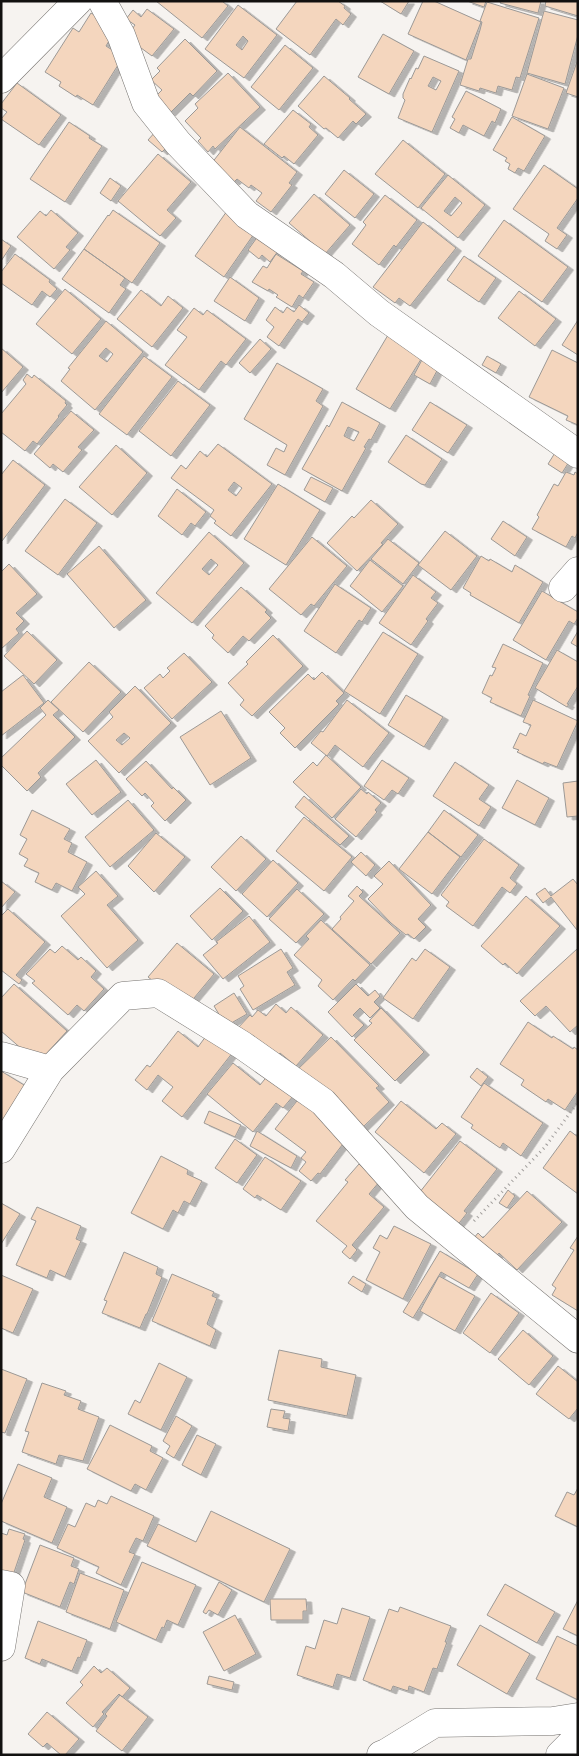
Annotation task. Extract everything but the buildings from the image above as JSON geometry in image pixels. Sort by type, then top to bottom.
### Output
[{"type":"street","points":[[1,79],[78,1]]},
{"type":"street","points":[[102,1],[121,35],[146,103],[178,143],[248,215],[334,275],[380,313],[578,454]]},
{"type":"street","points":[[1,1149],[50,1070],[123,996],[158,993],[242,1045],[323,1102],[417,1207],[578,1339]]},
{"type":"street","points":[[1,1056],[50,1070]]},
{"type":"street","points":[[1,1584],[10,1586],[1,1647]]},
{"type":"street","points":[[381,1755],[435,1723],[553,1721],[578,1717]]},
{"type":"street","points":[[560,1755],[578,1737]]},
{"type":"path","points":[[456,1240],[544,1146],[578,1102]]}]
